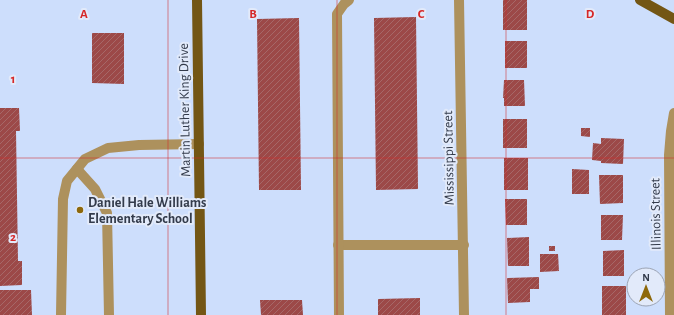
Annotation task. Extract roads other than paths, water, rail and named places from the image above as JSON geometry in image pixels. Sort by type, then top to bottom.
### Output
[{"type":"main road","name":"Martin Luther King Drive","points":[[197,0],[201,315]]},
{"type":"main road","points":[[640,0],[674,19]]},
{"type":"street","points":[[339,315],[337,14],[349,0]]},
{"type":"street","name":"Mississippi Street","points":[[459,0],[464,315]]},
{"type":"street","name":"Illinois Street","points":[[670,315],[672,222],[669,156],[674,113]]},
{"type":"street","points":[[61,315],[63,198],[67,181],[85,159],[108,148],[139,145],[199,144]]},
{"type":"street","points":[[77,169],[95,189],[107,213],[109,315]]},
{"type":"street","points":[[338,245],[464,245]]},
{"type":"place","name":"Daniel Hale Williams Elementary School","points":[[80,210]]}]
